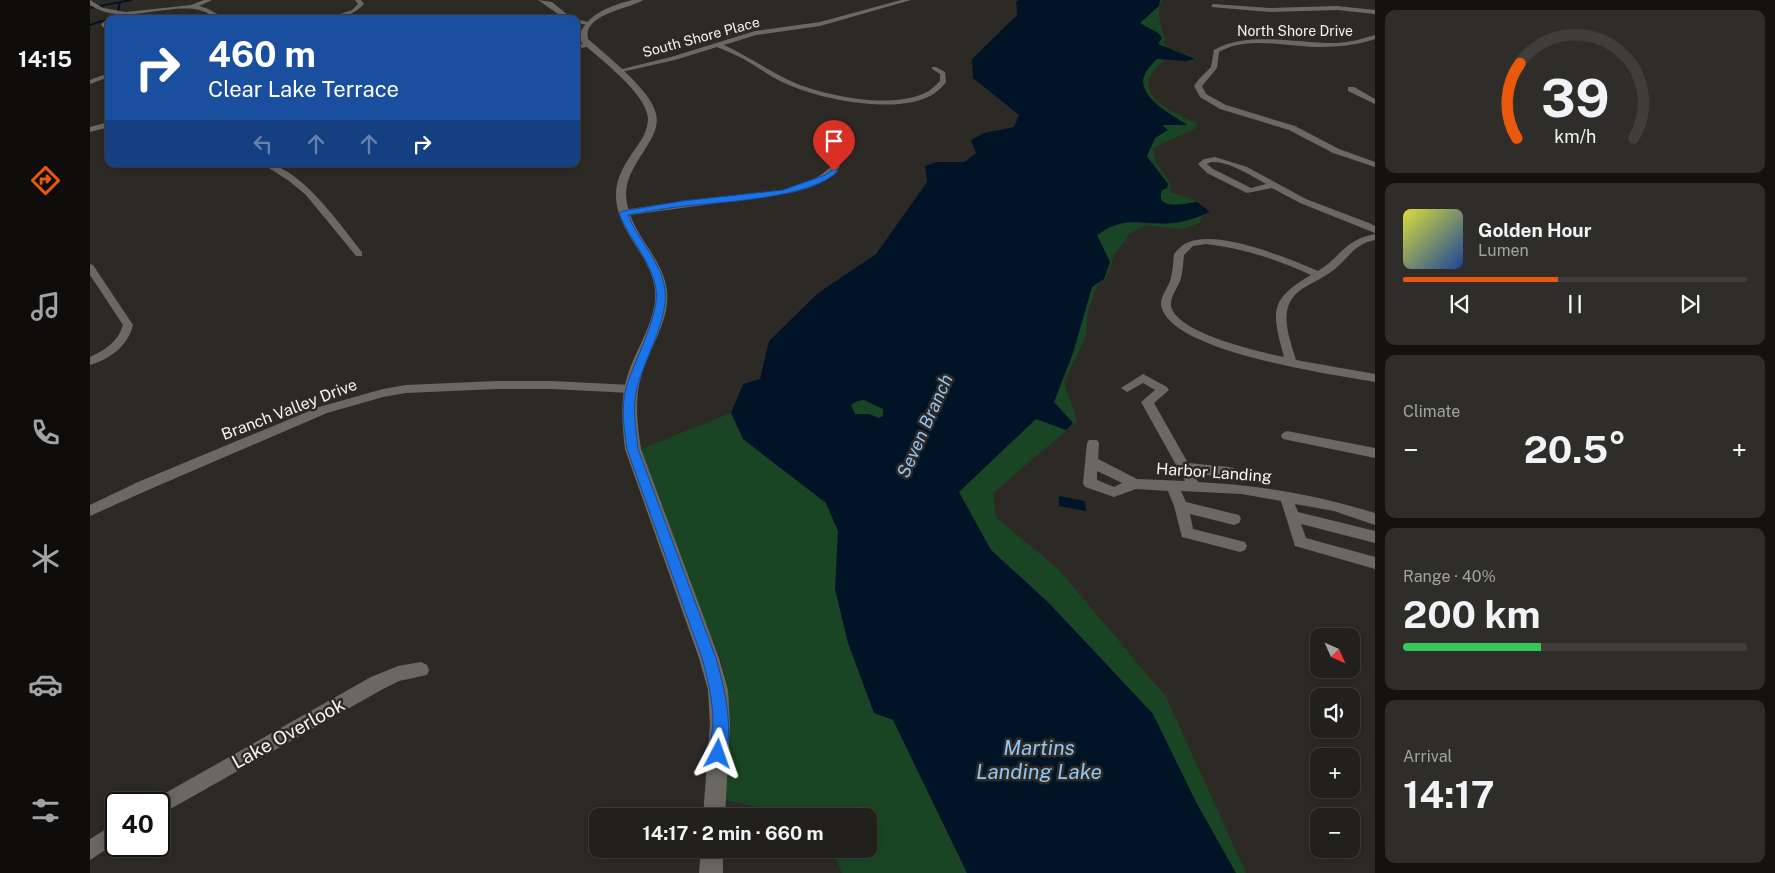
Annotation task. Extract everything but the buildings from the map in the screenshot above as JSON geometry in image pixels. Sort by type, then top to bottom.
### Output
[{"type":"street","points":[[192,7],[209,0]]},
{"type":"street","points":[[341,15],[354,11],[361,4],[358,0]]},
{"type":"street","points":[[541,0],[552,4],[563,15]]},
{"type":"street","points":[[640,0],[583,22],[583,46],[616,71],[645,99],[653,117],[649,135],[623,178],[621,196],[623,213],[629,228],[655,271],[661,290],[658,312],[631,389],[628,418],[633,449],[709,658],[718,690],[720,724],[715,808]]},
{"type":"street","name":"South Shore Place","points":[[616,71],[673,59],[755,33],[820,24],[908,0]]},
{"type":"street","points":[[1278,0],[1296,10]]},
{"type":"street","points":[[90,2],[101,10],[120,12],[192,7],[204,9],[216,15]]},
{"type":"street","points":[[1213,6],[1296,10],[1338,8],[1375,12]]},
{"type":"street","points":[[115,15],[120,12]]},
{"type":"street","name":"North Shore Drive","points":[[1375,37],[1362,42],[1334,46],[1246,42],[1224,46],[1216,51],[1214,68],[1201,80],[1198,86],[1203,95],[1223,108],[1292,128],[1336,151],[1375,165]]},
{"type":"street","points":[[718,45],[749,58],[793,85],[819,94],[852,99],[892,102],[922,96],[937,88],[944,81],[943,73],[934,68]]},
{"type":"street","points":[[90,82],[105,76]]},
{"type":"street","points":[[1350,89],[1375,102]]},
{"type":"street","points":[[90,130],[105,125]]},
{"type":"street","points":[[1273,185],[1250,191],[1210,171],[1202,164],[1208,160],[1224,161],[1273,185],[1306,202],[1357,220],[1375,230]]},
{"type":"street","points":[[623,213],[682,204],[785,193],[828,176],[834,171],[836,166]]},
{"type":"street","points":[[272,167],[292,179],[309,193],[359,254]]},
{"type":"street","points":[[1291,363],[1280,321],[1282,305],[1292,290],[1331,266],[1354,243],[1375,237]]},
{"type":"street","points":[[1319,275],[1280,258],[1214,242],[1193,243],[1179,254],[1174,282],[1166,301],[1166,309],[1171,317],[1185,327],[1224,345],[1254,355],[1375,378]]},
{"type":"street","points":[[90,267],[128,325],[126,336],[117,346],[90,361]]},
{"type":"street","points":[[1127,388],[1143,378],[1163,390],[1147,402],[1194,486]]},
{"type":"street","name":"Branch Valley Drive","points":[[90,511],[143,486],[323,410],[375,394],[406,390],[497,385],[552,385],[631,389]]},
{"type":"street","points":[[1287,436],[1375,453]]},
{"type":"street","name":"Harbor Landing","points":[[1093,443],[1090,483],[1114,492],[1136,484],[1242,489],[1334,506],[1375,519]]},
{"type":"street","points":[[1092,462],[1136,484]]},
{"type":"street","points":[[1184,468],[1229,472]]},
{"type":"street","points":[[1173,486],[1181,506],[1187,533],[1240,546]]},
{"type":"street","points":[[1286,496],[1300,542],[1375,563]]},
{"type":"street","points":[[1181,506],[1234,519]]},
{"type":"street","points":[[1292,516],[1375,537]]},
{"type":"street","name":"Lake Overlook","points":[[170,800],[377,683],[398,674],[421,670]]},
{"type":"street","points":[[90,852],[105,840]]},
{"type":"street","points":[[711,873],[712,858]]},
{"type":"green space","name":"Martins Landing Lake","points":[[1018,0],[1162,0],[1159,15],[1165,39],[1163,43],[1169,48],[1199,59],[1189,61],[1166,59],[1154,71],[1149,81],[1150,90],[1155,98],[1164,106],[1197,124],[1194,129],[1153,148],[1156,162],[1171,184],[1170,192],[1194,200],[1206,211],[1199,223],[1186,228],[1178,229],[1146,225],[1129,234],[1114,255],[1107,277],[1097,286],[1088,311],[1086,336],[1064,383],[1077,421],[993,493],[996,517],[1059,570],[1166,697],[1246,873],[842,873],[836,858],[877,858],[877,808],[762,808],[720,799],[729,735],[722,662],[699,607],[641,449],[731,413],[743,384],[760,379],[769,341],[818,293],[876,254],[927,182],[925,166],[936,162],[966,162],[976,153],[971,140],[984,133],[1014,127],[1019,115],[973,78],[972,59],[1017,15],[1016,2]]},
{"type":"water","name":"Martins Landing Lake","points":[[1018,0],[1160,0],[1159,6],[1140,23],[1158,33],[1162,38],[1158,44],[1196,59],[1186,61],[1157,59],[1146,72],[1143,82],[1149,96],[1160,107],[1187,125],[1164,125],[1168,130],[1155,138],[1147,156],[1168,184],[1167,188],[1162,190],[1161,197],[1163,201],[1173,205],[1197,202],[1210,212],[1178,222],[1162,224],[1126,223],[1117,225],[1097,235],[1110,262],[1104,279],[1092,287],[1073,353],[1054,402],[1073,423],[1066,430],[1036,419],[959,492],[991,550],[1049,603],[1153,714],[1196,802],[1236,873],[967,873],[893,720],[874,713],[848,643],[835,589],[838,531],[826,503],[743,439],[731,413],[743,384],[760,379],[769,341],[818,293],[876,254],[927,182],[925,166],[936,162],[965,162],[976,153],[971,140],[984,133],[1014,127],[1019,115],[973,78],[972,59],[1017,15],[1016,2]],"holes":[[[864,400],[883,409],[883,416],[879,418],[869,414],[855,414],[851,405],[857,401]]]},
{"type":"water","points":[[1059,496],[1085,501],[1086,511],[1059,506]]},
{"type":"waterway","points":[[120,2],[131,0]]},
{"type":"waterway","points":[[90,8],[120,2]]},
{"type":"waterway","points":[[117,15],[120,2]]},
{"type":"waterway","points":[[90,25],[105,20]]},
{"type":"route","points":[[718,754],[720,724],[718,690],[709,658],[661,531],[633,449],[628,418],[631,389],[658,312],[661,290],[655,271],[629,228],[623,213],[682,204],[785,193],[828,176],[834,171]]},
{"type":"water label","name":"Seven Branch","points":[[925,426]]}]
